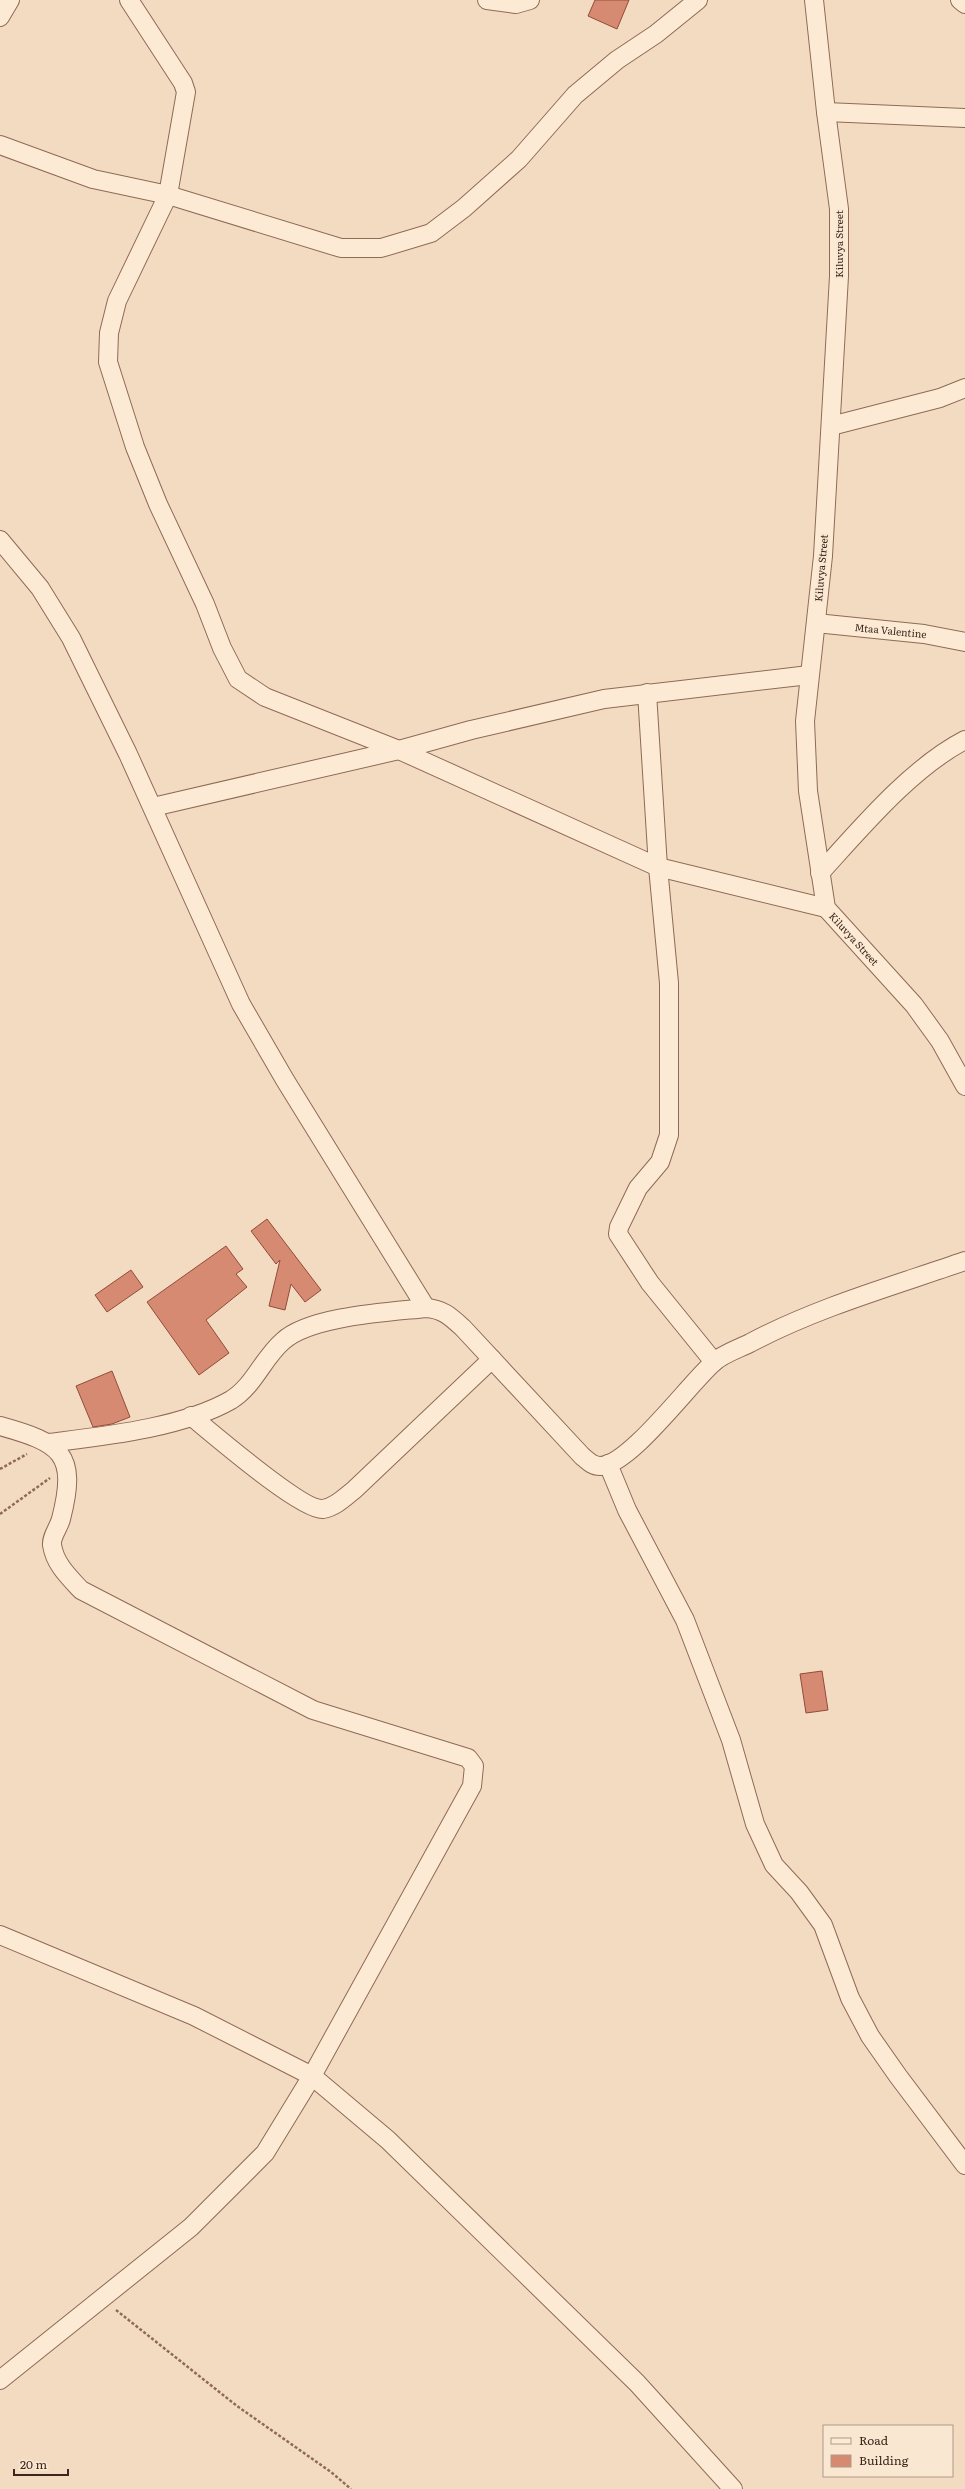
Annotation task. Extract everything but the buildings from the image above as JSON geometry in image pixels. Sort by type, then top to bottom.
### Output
[{"type":"street","points":[[0,17],[10,0]]},
{"type":"street","points":[[129,0],[183,82],[186,92],[168,195],[117,301],[109,340],[108,362],[118,399],[158,504],[205,604],[222,648],[238,679],[265,698],[300,713],[399,750],[658,867],[826,908]]},
{"type":"street","points":[[487,0],[516,4],[530,0]]},
{"type":"street","points":[[0,145],[92,179],[168,195],[341,248],[381,248],[431,233],[520,160],[575,96],[617,60],[656,34],[698,0]]},
{"type":"street","name":"Kiluvya Street","points":[[814,0],[826,112],[839,209],[839,276],[824,556],[809,675],[805,721],[808,791],[826,908],[914,1006],[940,1041],[965,1086]]},
{"type":"street","points":[[960,0],[965,4]]},
{"type":"street","points":[[826,112],[965,118]]},
{"type":"street","points":[[831,426],[940,398],[965,388]]},
{"type":"street","points":[[0,540],[40,588],[70,638],[153,807],[241,1004],[285,1080],[426,1308]]},
{"type":"street","name":"Mtaa Valentine","points":[[816,623],[924,634],[965,642]]},
{"type":"street","points":[[153,807],[399,750],[471,730],[582,704],[647,693],[809,675]]},
{"type":"street","points":[[647,693],[658,867],[669,983],[669,1135],[660,1162],[638,1188],[619,1227],[618,1234],[650,1283],[714,1362]]},
{"type":"street","points":[[820,873],[892,796],[949,748],[965,740]]},
{"type":"street","points":[[49,1443],[130,1432],[214,1409],[232,1399],[246,1387],[283,1341],[301,1331],[348,1318],[426,1308],[437,1309],[448,1314],[587,1460],[592,1464],[608,1464],[621,1458],[651,1430],[714,1362],[769,1333],[824,1310],[965,1261]]},
{"type":"street","points":[[190,1416],[285,1490],[308,1506],[322,1509],[336,1505],[354,1490],[492,1359]]},
{"type":"street","points":[[0,1426],[32,1435],[49,1443],[67,1466],[68,1491],[59,1524],[51,1543],[57,1564],[81,1590],[314,1710],[468,1758],[474,1766],[472,1786],[312,2076],[265,2153],[191,2227],[0,2380]]},
{"type":"street","points":[[608,1464],[627,1510],[685,1620],[731,1740],[755,1824],[774,1864],[799,1892],[822,1925],[850,1998],[870,2036],[965,2165]]},
{"type":"street","points":[[0,1934],[13,1942],[194,2016],[312,2076],[388,2140],[626,2372],[733,2489]]},
{"type":"path","points":[[0,1469],[49,1443]]},
{"type":"path","points":[[0,1514],[24,1494],[67,1466]]},
{"type":"path","points":[[102,2299],[237,2406],[332,2472],[351,2489]]}]
